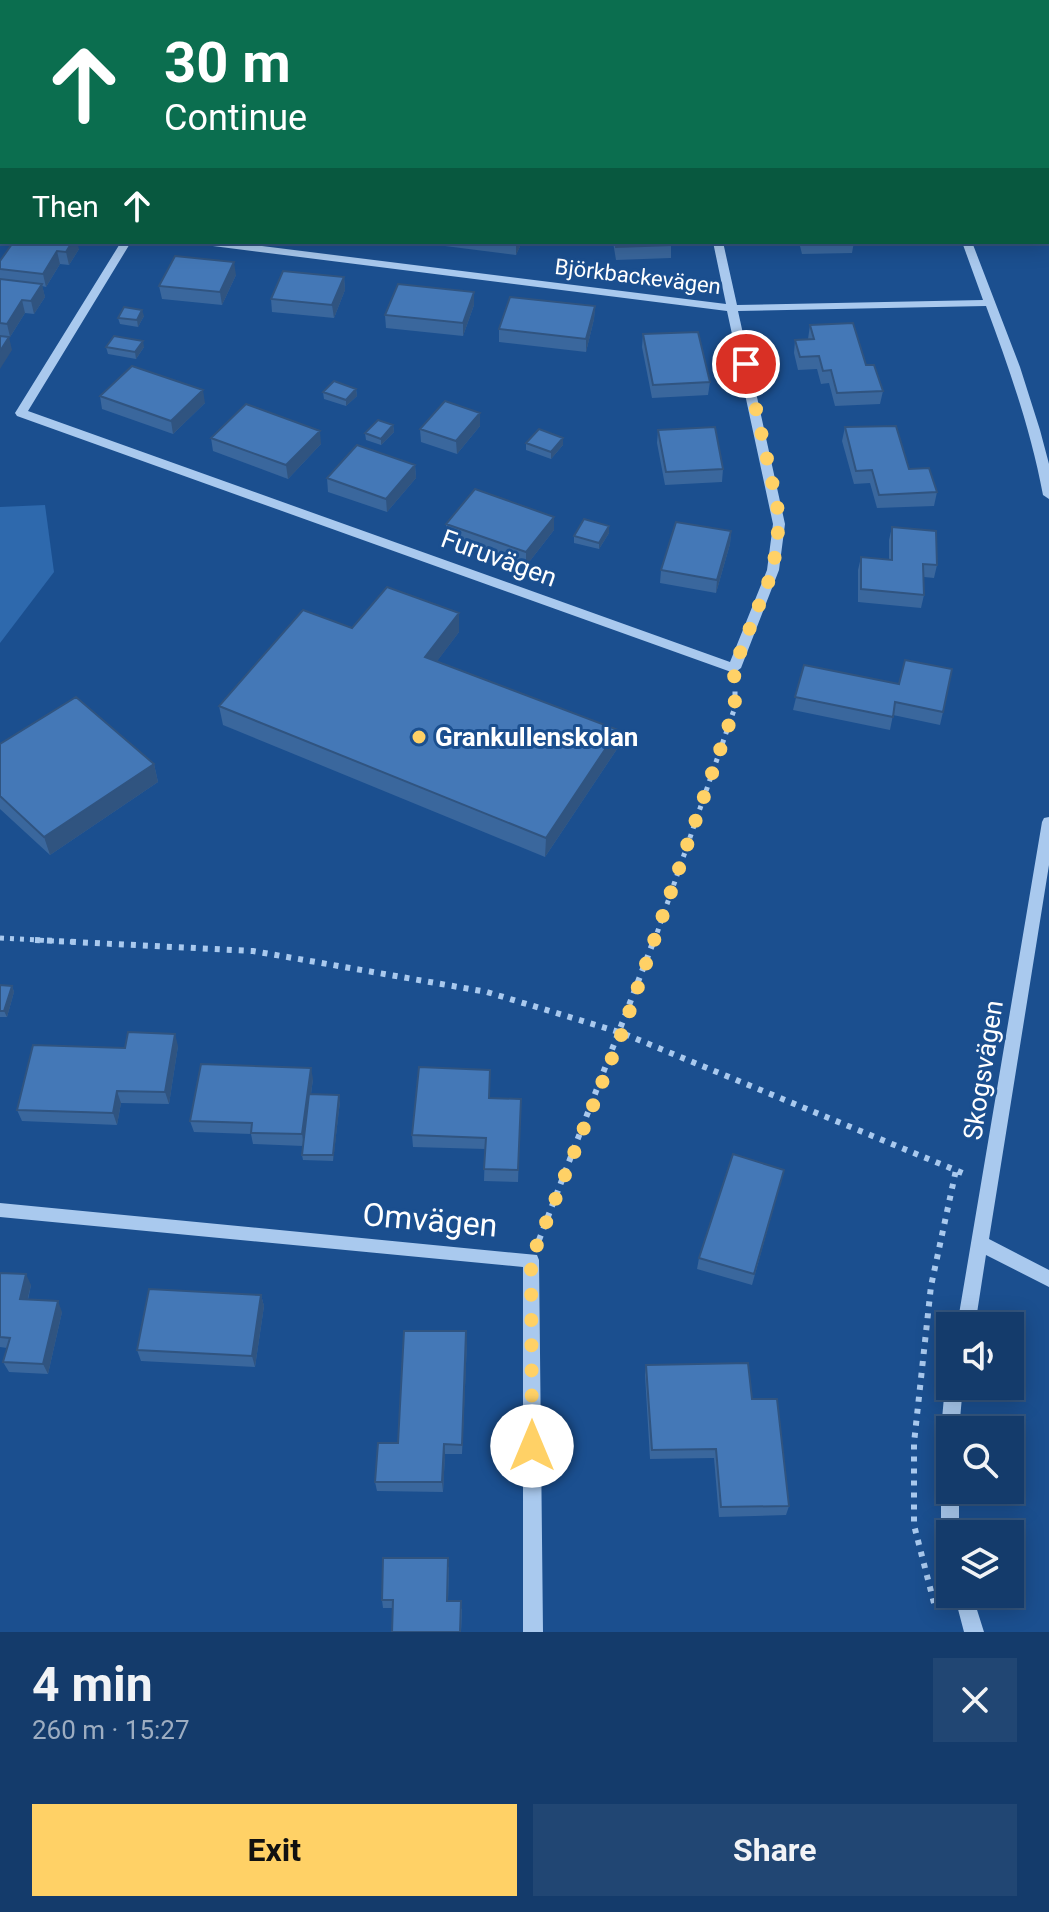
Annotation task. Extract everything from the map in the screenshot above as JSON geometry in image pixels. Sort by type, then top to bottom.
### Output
[{"type":"street","name":"Furuvägen","points":[[125,244],[21,413],[734,668]]},
{"type":"street","name":"Björkbackevägen","points":[[221,244],[733,308],[989,303]]},
{"type":"street","points":[[718,244],[779,524],[773,570],[734,668]]},
{"type":"street","points":[[968,244],[1022,383],[1044,460],[1049,495]]},
{"type":"street","name":"Skogsvägen","points":[[969,1312],[1049,822]]},
{"type":"street","name":"Omvägen","points":[[0,1210],[531,1260],[533,1632]]},
{"type":"street","points":[[981,1244],[1049,1279]]},
{"type":"street","points":[[967,1608],[974,1632]]},
{"type":"path","points":[[531,1260],[622,1033],[735,707],[734,668]]},
{"type":"path","points":[[0,938],[253,951],[487,992],[622,1033],[991,1184]]},
{"type":"shaded area","points":[[45,505],[54,572],[0,643],[0,507]]},
{"type":"building","points":[[12,244],[71,244],[66,252],[57,251],[43,274],[0,269],[0,261]]},
{"type":"building","points":[[616,244],[672,245],[616,247]]},
{"type":"building","points":[[175,256],[234,262],[220,292],[159,286]]},
{"type":"building","points":[[283,271],[344,277],[332,305],[271,299]]},
{"type":"building","points":[[0,279],[42,284],[31,301],[22,300],[7,324],[0,323]]},
{"type":"building","points":[[398,284],[474,292],[463,323],[385,315]]},
{"type":"building","points":[[510,297],[595,306],[586,339],[499,329]]},
{"type":"building","points":[[124,307],[142,310],[137,320],[118,318]]},
{"type":"building","points":[[853,323],[866,365],[874,365],[883,391],[837,393],[831,370],[823,371],[819,356],[800,357],[795,340],[814,339],[810,325]]},
{"type":"building","points":[[698,332],[710,382],[653,385],[643,334]]},
{"type":"building","points":[[0,336],[9,337],[0,351]]},
{"type":"building","points":[[114,336],[143,341],[135,352],[106,347]]},
{"type":"building","points":[[132,366],[203,390],[171,421],[100,396]]},
{"type":"building","points":[[334,381],[356,389],[346,400],[323,392]]},
{"type":"building","points":[[445,401],[480,413],[456,441],[420,429]]},
{"type":"building","points":[[246,404],[320,431],[286,465],[211,438]]},
{"type":"building","points":[[378,420],[393,425],[381,439],[365,433]]},
{"type":"building","points":[[896,426],[909,469],[929,468],[937,492],[879,495],[872,470],[856,471],[845,427]]},
{"type":"building","points":[[715,427],[723,469],[666,472],[658,430]]},
{"type":"building","points":[[539,429],[563,438],[551,452],[526,443]]},
{"type":"building","points":[[357,445],[415,465],[386,499],[327,478]]},
{"type":"building","points":[[475,489],[554,517],[526,552],[446,524]]},
{"type":"building","points":[[584,519],[609,526],[599,543],[574,536]]},
{"type":"building","points":[[676,522],[731,531],[717,580],[661,570]]},
{"type":"building","points":[[892,527],[936,531],[937,565],[923,564],[924,595],[861,589],[861,557],[892,560]]},
{"type":"building","name":"Grankullenskolan","points":[[387,587],[459,613],[425,657],[618,730],[546,838],[219,706],[303,610],[352,628]]},
{"type":"building","points":[[905,660],[952,669],[943,712],[895,702],[893,717],[795,697],[804,665],[899,684]]},
{"type":"building","points":[[76,697],[154,764],[44,837],[0,796],[0,744]]},
{"type":"building","points":[[0,985],[12,986],[4,1011],[0,1011]]},
{"type":"building","points":[[128,1032],[175,1034],[165,1092],[117,1091],[113,1113],[17,1110],[33,1045],[125,1048]]},
{"type":"building","points":[[201,1064],[311,1068],[302,1134],[251,1133],[252,1123],[190,1121]]},
{"type":"building","points":[[419,1067],[490,1070],[489,1098],[521,1099],[518,1170],[484,1169],[486,1138],[412,1135]]},
{"type":"building","points":[[309,1094],[339,1095],[333,1155],[302,1155]]},
{"type":"building","points":[[733,1154],[784,1170],[754,1274],[699,1258]]},
{"type":"building","points":[[0,1273],[26,1274],[20,1299],[58,1301],[43,1364],[3,1362],[10,1338],[0,1337]]},
{"type":"building","points":[[149,1289],[261,1295],[252,1356],[137,1350]]},
{"type":"building","points":[[404,1331],[466,1331],[462,1445],[444,1444],[442,1482],[375,1482],[378,1443],[398,1443]]},
{"type":"building","points":[[748,1363],[752,1399],[777,1399],[789,1506],[721,1507],[716,1449],[652,1450],[646,1365]]},
{"type":"building","points":[[383,1558],[448,1558],[447,1601],[461,1601],[460,1632],[392,1632],[393,1600],[382,1600]]},
{"type":"place","name":"Grankullenskolan","points":[[419,737]]},
{"type":"route","points":[[532,1446],[531,1260],[622,1033],[700,813],[735,707],[734,668],[773,570],[779,524],[777,504],[746,364]]}]
